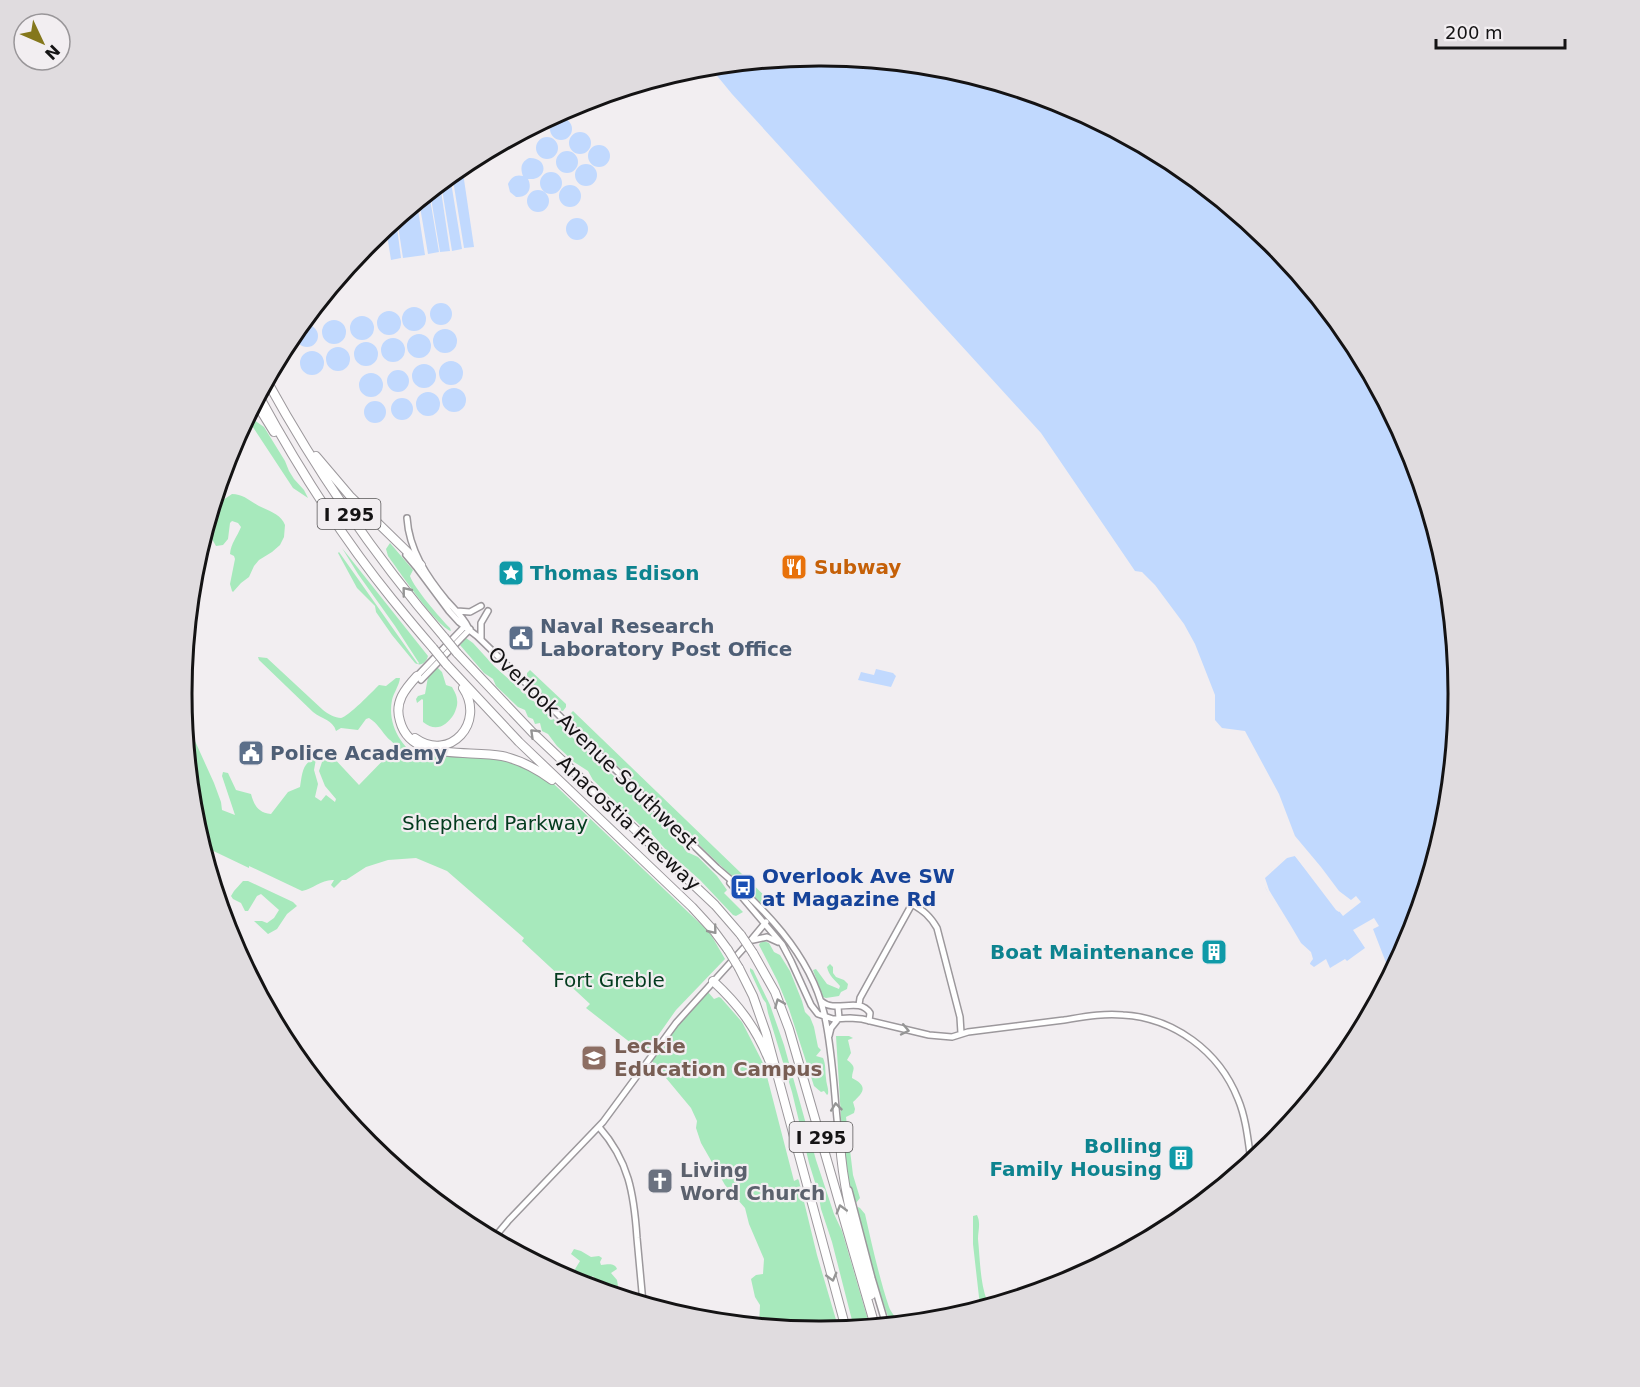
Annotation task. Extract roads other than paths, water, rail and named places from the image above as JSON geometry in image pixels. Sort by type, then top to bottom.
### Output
[{"type":"highway","name":"Anacostia Freeway","points":[[272,388],[303,444],[346,510],[402,586],[457,653],[527,727],[715,905],[753,953],[775,992],[789,1029],[875,1319]]},
{"type":"highway","points":[[273,388],[326,469],[350,496],[421,565]]},
{"type":"highway","name":"Anacostia Freeway","points":[[264,404],[345,535],[445,665],[519,742],[698,913],[728,950],[751,992],[763,1024],[844,1320]]},
{"type":"highway","points":[[261,410],[285,450],[303,470]]},
{"type":"highway","points":[[419,678],[404,703],[403,715],[408,729],[417,739],[430,745],[443,745],[455,740],[467,727],[471,716],[470,706],[465,691],[445,665]]},
{"type":"highway","points":[[419,678],[404,692],[398,710],[402,728],[413,742],[432,750],[490,754],[524,763],[553,781],[598,822],[623,841]]},
{"type":"highway","points":[[713,981],[738,1005],[755,1030],[772,1068],[790,1119]]},
{"type":"highway","points":[[840,1142],[845,1186],[875,1319]]},
{"type":"street","points":[[407,518],[413,547],[421,565],[467,626]]},
{"type":"street","points":[[392,537],[439,600],[452,615],[467,626]]},
{"type":"street","points":[[456,611],[470,612],[481,606]]},
{"type":"street","points":[[481,639],[481,623],[488,611]]},
{"type":"street","points":[[419,678],[467,626]]},
{"type":"street","name":"Overlook Avenue Southwest","points":[[467,626],[717,868],[749,896],[785,937],[802,962],[825,1017],[847,1181],[884,1318]]},
{"type":"street","name":"Overlook Avenue Southwest","points":[[717,868],[784,948],[810,1005],[817,1013],[825,1017]]},
{"type":"street","points":[[859,1005],[860,998],[912,904],[925,911],[937,928],[960,1017],[961,1033]]},
{"type":"street","points":[[499,1232],[599,1127],[676,1023],[768,918]]},
{"type":"street","points":[[751,940],[769,938],[784,948]]},
{"type":"street","points":[[819,1000],[828,1006],[859,1005],[870,1013],[869,1021]]},
{"type":"street","points":[[829,1038],[831,1028],[839,1018],[838,1007]]},
{"type":"street","points":[[825,1017],[854,1018],[928,1035],[952,1037],[961,1033],[1113,1014],[1142,1017],[1168,1025],[1203,1048],[1215,1060],[1229,1081],[1243,1114],[1249,1151]]},
{"type":"street","points":[[599,1127],[620,1156],[631,1186],[642,1295]]},
{"type":"water","points":[[820,66],[902,71],[982,87],[1022,99],[1098,131],[1169,172],[1234,222],[1264,250],[1318,312],[1342,345],[1363,380],[1400,453],[1426,531],[1442,612],[1448,694],[1442,775],[1426,856],[1400,934],[1386,964],[1373,929],[1379,926],[1374,918],[1353,930],[1365,948],[1347,961],[1345,959],[1330,968],[1326,959],[1314,967],[1310,964],[1309,953],[1300,945],[1266,889],[1262,877],[1289,856],[1295,856],[1343,916],[1361,902],[1356,896],[1351,900],[1339,891],[1295,836],[1279,794],[1245,731],[1222,728],[1215,720],[1215,695],[1195,644],[1184,624],[1155,585],[1142,572],[1135,571],[1041,433],[716,75],[779,67]]},
{"type":"water","points":[[567,120],[571,125],[569,137],[561,140],[553,137],[550,127]]},
{"type":"water","points":[[580,132],[588,135],[591,143],[588,151],[580,154],[572,151],[569,143],[572,135]]},
{"type":"water","points":[[547,137],[555,140],[558,148],[555,156],[547,159],[539,156],[536,148],[539,140]]},
{"type":"water","points":[[599,145],[607,148],[610,156],[607,164],[599,167],[591,164],[588,156],[591,148]]},
{"type":"water","points":[[567,151],[575,154],[578,162],[575,170],[567,173],[559,170],[556,162],[559,154]]},
{"type":"water","points":[[529,158],[540,161],[544,169],[535,179],[528,179],[530,186],[526,194],[516,197],[510,192],[508,184],[514,177],[523,176],[522,166]]},
{"type":"water","points":[[586,164],[594,167],[597,175],[594,183],[586,186],[578,183],[575,175],[578,167]]},
{"type":"water","points":[[551,172],[559,175],[562,183],[559,191],[551,194],[543,191],[540,183],[543,175]]},
{"type":"water","points":[[464,177],[474,247],[464,248],[454,185]]},
{"type":"water","points":[[570,185],[578,188],[581,196],[578,204],[570,207],[562,204],[559,196],[562,188]]},
{"type":"water","points":[[452,186],[462,249],[452,251],[443,193]]},
{"type":"water","points":[[538,190],[546,193],[549,201],[546,209],[538,212],[530,209],[527,201],[530,193]]},
{"type":"water","points":[[441,194],[450,251],[440,252],[432,201]]},
{"type":"water","points":[[431,202],[439,252],[428,254],[421,210]]},
{"type":"water","points":[[418,212],[425,255],[403,258],[399,229]]},
{"type":"water","points":[[577,218],[585,221],[588,229],[585,237],[577,240],[569,237],[566,229],[569,221]]},
{"type":"water","points":[[397,230],[401,258],[391,260],[388,239]]},
{"type":"water","points":[[441,303],[449,306],[452,314],[449,322],[441,325],[433,322],[430,314],[433,306]]},
{"type":"water","points":[[414,307],[419,308],[425,314],[425,324],[419,330],[414,331],[409,330],[403,324],[402,319],[403,314],[409,308]]},
{"type":"water","points":[[389,311],[397,315],[401,323],[397,331],[389,335],[381,331],[377,323],[381,315]]},
{"type":"water","points":[[362,316],[370,320],[374,328],[370,336],[362,340],[354,336],[350,328],[354,320]]},
{"type":"water","points":[[334,320],[342,324],[346,332],[342,340],[334,344],[326,340],[322,332],[326,324]]},
{"type":"water","points":[[312,326],[317,332],[315,344],[307,347],[299,344]]},
{"type":"water","points":[[445,329],[450,330],[456,336],[456,346],[450,352],[445,353],[440,352],[434,346],[433,341],[434,336],[440,330]]},
{"type":"water","points":[[419,334],[427,338],[431,346],[427,354],[419,358],[411,354],[407,346],[411,338]]},
{"type":"water","points":[[393,338],[398,339],[404,345],[404,355],[398,361],[393,362],[388,361],[382,355],[381,350],[382,345],[388,339]]},
{"type":"water","points":[[366,342],[371,343],[377,349],[377,359],[371,365],[366,366],[361,365],[355,359],[354,354],[355,349],[361,343]]},
{"type":"water","points":[[338,347],[343,348],[349,354],[349,364],[343,370],[338,371],[333,370],[327,364],[326,359],[327,354],[333,348]]},
{"type":"water","points":[[312,351],[317,352],[323,358],[323,368],[317,374],[312,375],[307,374],[301,368],[300,363],[301,358],[307,352]]},
{"type":"water","points":[[451,361],[456,362],[462,368],[462,378],[456,384],[451,385],[446,384],[440,378],[439,373],[440,368],[446,362]]},
{"type":"water","points":[[424,364],[432,368],[436,376],[432,384],[424,388],[416,384],[412,376],[416,368]]},
{"type":"water","points":[[394,370],[402,370],[409,377],[409,385],[402,392],[394,392],[387,385],[387,377]]},
{"type":"water","points":[[371,373],[379,377],[383,385],[379,393],[371,397],[363,393],[359,385],[363,377]]},
{"type":"water","points":[[454,388],[459,389],[465,395],[465,405],[459,411],[454,412],[449,411],[443,405],[442,400],[443,395],[449,389]]},
{"type":"water","points":[[428,392],[433,393],[439,399],[439,409],[433,415],[428,416],[423,415],[417,409],[416,404],[417,399],[423,393]]},
{"type":"water","points":[[398,398],[406,398],[413,405],[413,413],[406,420],[398,420],[391,413],[391,405]]},
{"type":"water","points":[[371,401],[379,401],[386,408],[386,416],[379,423],[371,423],[364,416],[364,408]]},
{"type":"water","points":[[876,669],[893,673],[896,676],[891,687],[858,680],[861,672],[874,675]]},
{"type":"place","name":"Subway","points":[[794,567]]},
{"type":"place","name":"Thomas Edison","points":[[511,573]]},
{"type":"place","name":"Naval Research Laboratory Post Office","points":[[521,638]]},
{"type":"place","name":"Police Academy","points":[[251,753]]},
{"type":"place","name":"Overlook Ave SW at Magazine Rd","points":[[743,887]]},
{"type":"place","name":"Boat Maintenance","points":[[1214,952]]},
{"type":"place","name":"Leckie Education Campus","points":[[594,1058]]},
{"type":"place","name":"Bolling Family Housing","points":[[1181,1158]]},
{"type":"place","name":"Living Word Church","points":[[660,1181]]},
{"type":"park label","name":"Shepherd Parkway","points":[[495,823]]},
{"type":"park label","name":"Fort Greble","points":[[609,980]]}]
